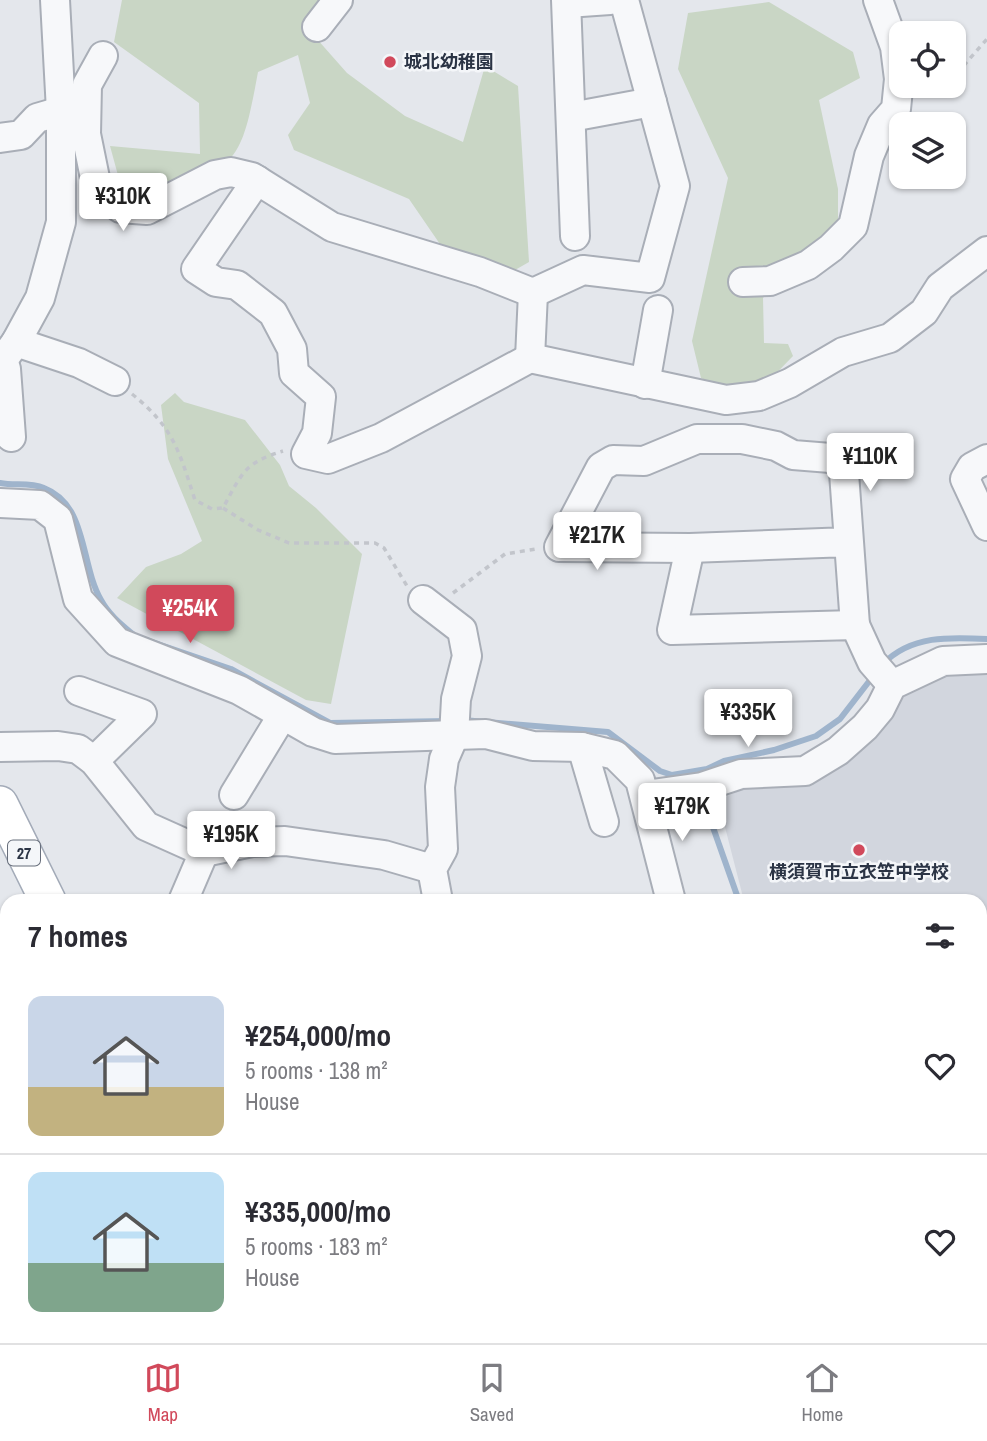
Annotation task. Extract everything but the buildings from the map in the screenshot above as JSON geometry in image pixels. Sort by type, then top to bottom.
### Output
[{"type":"main road","name":"27","points":[[0,804],[45,894]]},
{"type":"main road","name":"27","points":[[0,854],[20,894]]},
{"type":"street","points":[[11,437],[9,344],[51,266],[61,222],[69,119],[55,0]]},
{"type":"street","points":[[317,27],[338,0]]},
{"type":"street","points":[[575,236],[566,2],[611,0]]},
{"type":"street","points":[[103,56],[69,119],[97,188],[120,208],[147,211],[215,175],[231,172],[257,180],[332,228],[480,272],[533,293],[583,270],[650,278],[675,186],[625,0]]},
{"type":"street","points":[[743,282],[770,281],[808,265],[831,248],[853,226],[869,156],[882,125],[896,109],[899,79],[885,2]]},
{"type":"street","points":[[571,117],[652,102]]},
{"type":"street","points":[[0,138],[21,135],[37,118],[69,119]]},
{"type":"street","points":[[257,180],[196,269],[216,282],[237,285],[273,313],[282,325],[292,349],[294,373],[321,397],[317,457],[381,438],[530,358],[726,400],[760,396],[790,383],[843,352],[890,338],[924,312],[940,286],[987,251]]},
{"type":"street","points":[[530,358],[533,293]]},
{"type":"street","points":[[645,384],[658,310]]},
{"type":"street","points":[[9,344],[79,363],[115,381]]},
{"type":"street","points":[[849,542],[690,548],[559,547],[601,467],[613,460],[644,461],[697,439],[742,439],[776,446],[793,455],[843,459],[849,542],[855,625],[872,662],[892,685]]},
{"type":"street","points":[[987,459],[972,467],[965,479],[987,526]]},
{"type":"street","points":[[0,503],[40,505],[58,519],[78,598],[117,642],[239,690],[313,732],[335,739],[486,734],[533,746],[582,747],[615,755],[640,780],[669,894]]},
{"type":"street","points":[[690,548],[672,630],[855,625]]},
{"type":"street","points":[[430,604],[462,630],[467,656],[456,699],[454,736],[443,759],[440,787],[443,849],[432,869],[437,894]]},
{"type":"street","points":[[645,795],[702,787],[741,774],[805,771],[838,751],[865,726],[880,709],[892,685],[943,661],[987,659]]},
{"type":"street","points":[[79,691],[142,714],[94,761]]},
{"type":"street","points":[[234,795],[282,716]]},
{"type":"street","points":[[0,747],[58,746],[78,749],[94,761],[146,826],[204,852],[252,842],[285,841],[384,855],[432,869]]},
{"type":"street","points":[[582,747],[604,822]]},
{"type":"street","points":[[186,894],[204,852]]},
{"type":"path","points":[[966,63],[987,39]]},
{"type":"path","points":[[115,381],[147,406],[174,438],[195,500],[212,509],[223,508],[258,530],[289,543],[376,543],[384,548],[406,585],[430,604],[513,550],[559,547]]},
{"type":"path","points":[[223,508],[239,479],[254,461],[287,450],[317,457]]},
{"type":"shaded area","name":"横須賀市立衣笠中学校","points":[[987,674],[987,894],[742,894],[718,800],[877,731],[908,692],[942,677]]},
{"type":"green space","points":[[122,0],[334,0],[309,30],[347,73],[405,116],[463,142],[485,66],[518,86],[529,262],[508,274],[444,250],[409,199],[294,150],[288,135],[310,103],[298,55],[258,72],[239,145],[218,169],[147,193],[119,179],[110,146],[200,154],[199,103],[114,42]]},
{"type":"green space","points":[[769,2],[853,52],[860,78],[819,100],[838,189],[838,232],[805,253],[763,298],[764,343],[788,344],[793,356],[762,388],[723,388],[701,378],[692,341],[728,178],[678,69],[688,13]]},
{"type":"green space","points":[[175,393],[184,402],[245,420],[280,465],[289,486],[316,508],[362,554],[331,704],[306,700],[117,598],[146,567],[181,554],[202,541],[168,459],[161,405]]},
{"type":"waterway","points":[[0,483],[44,488],[58,496],[69,508],[76,521],[94,586],[101,600],[112,615],[135,636]]},
{"type":"waterway","points":[[883,664],[918,643],[945,638],[987,639]]},
{"type":"waterway","points":[[146,640],[231,669],[330,723],[449,721]]},
{"type":"waterway","points":[[463,720],[608,732],[660,771],[672,775],[707,769],[724,761],[774,750],[816,736],[840,719],[874,675]]},
{"type":"waterway","points":[[708,793],[709,816],[737,894]]},
{"type":"place","name":"城北幼稚園","points":[[390,62]]},
{"type":"place","name":"横須賀市立衣笠中学校","points":[[859,850]]}]
